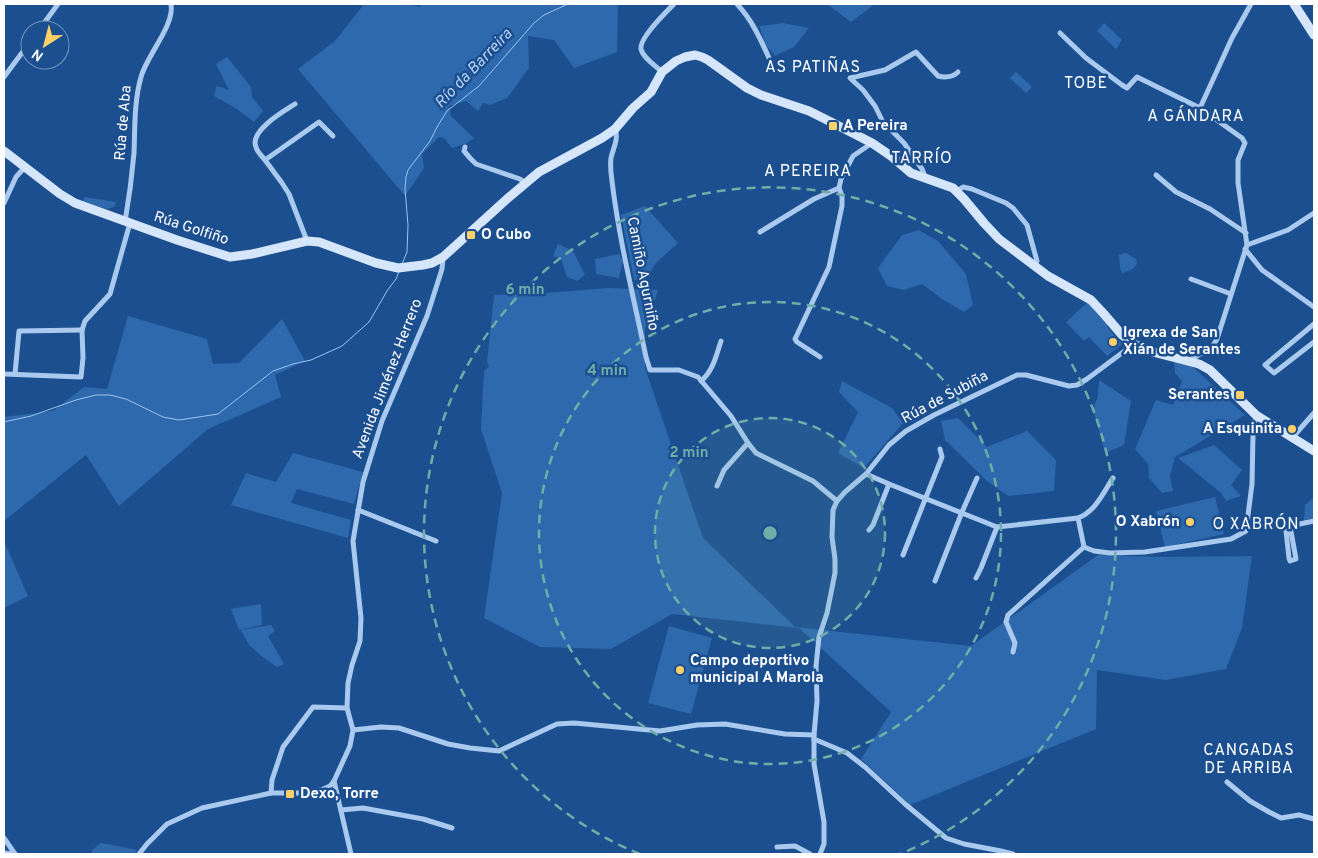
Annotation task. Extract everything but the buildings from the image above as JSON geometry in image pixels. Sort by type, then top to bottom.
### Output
[{"type":"main road","points":[[1294,4],[1314,35]]},
{"type":"main road","points":[[443,257],[539,172],[602,138],[615,128],[651,92],[662,72],[676,61],[695,55],[702,57],[747,88],[761,95],[809,111],[872,143],[891,156],[910,173],[953,188],[999,239],[1034,267],[1091,300],[1122,335],[1134,344],[1146,350],[1199,364],[1210,370],[1256,415],[1314,451]]},
{"type":"main road","name":"Rúa Golfiño","points":[[4,151],[75,204],[230,257],[252,254],[307,241],[319,242],[376,263],[398,268],[432,263],[443,257]]},
{"type":"street","points":[[46,20],[58,4]]},
{"type":"street","name":"Rúa de Aba","points":[[82,330],[85,321],[110,294],[128,222],[134,152],[134,112],[147,61],[167,27],[172,10],[171,4]]},
{"type":"street","points":[[662,72],[645,57],[641,49],[642,42],[674,4]]},
{"type":"street","points":[[737,4],[754,25],[769,58]]},
{"type":"street","points":[[1200,108],[1232,38],[1251,4]]},
{"type":"street","points":[[1060,33],[1086,58],[1122,86],[1127,88],[1137,77],[1200,108],[1246,142],[1238,160],[1238,183],[1246,233],[1246,247],[1217,338],[1212,347],[1189,361]]},
{"type":"street","points":[[926,179],[922,169],[904,143],[883,122],[862,90],[850,78],[885,70],[916,52],[938,76],[955,75],[958,72]]},
{"type":"street","points":[[4,77],[20,55]]},
{"type":"street","points":[[295,104],[277,115],[258,134],[255,142],[256,148],[289,194],[307,241]]},
{"type":"street","points":[[266,160],[319,122],[333,136]]},
{"type":"street","name":"Camiño Agurniño","points":[[615,128],[617,133],[611,159],[612,179],[620,230],[650,370],[679,370],[698,377],[731,416],[756,453],[813,481],[837,501]]},
{"type":"street","points":[[820,356],[795,339],[829,267],[842,206],[842,196],[839,188],[841,179],[854,156],[872,143]]},
{"type":"street","points":[[465,147],[464,151],[476,164],[520,179],[525,183]]},
{"type":"street","points":[[4,203],[16,177],[25,167]]},
{"type":"street","points":[[1156,175],[1176,192],[1210,209],[1246,233]]},
{"type":"street","points":[[957,191],[963,187],[972,189],[1006,203],[1013,208],[1026,225],[1037,261],[1034,267]]},
{"type":"street","points":[[760,232],[814,200],[839,188]]},
{"type":"street","points":[[1246,247],[1288,230],[1314,213]]},
{"type":"street","points":[[1246,247],[1262,270],[1314,307]]},
{"type":"street","name":"Avenida Jiménez Herrero","points":[[353,730],[347,708],[348,683],[360,641],[361,618],[353,541],[363,482],[394,393],[427,316],[442,269],[443,257]]},
{"type":"street","points":[[1191,279],[1231,294]]},
{"type":"street","points":[[1314,325],[1303,332],[1265,365],[1274,373],[1314,342]]},
{"type":"street","points":[[4,374],[81,377],[83,358],[82,330],[19,331],[15,374]]},
{"type":"street","points":[[701,381],[712,368],[721,341]]},
{"type":"street","name":"Rúa de Subiña","points":[[837,501],[866,474],[889,445],[906,431],[948,408],[1017,375],[1026,375],[1069,386],[1077,385],[1134,344]]},
{"type":"street","points":[[1292,438],[1314,414]]},
{"type":"street","points":[[1084,547],[1094,551],[1110,553],[1145,552],[1230,539],[1246,531],[1252,484],[1253,435],[1256,415]]},
{"type":"street","points":[[717,486],[724,470],[748,443]]},
{"type":"street","points":[[903,555],[942,457],[940,449]]},
{"type":"street","points":[[866,474],[997,526],[1085,516],[1091,511],[1113,478]]},
{"type":"street","points":[[935,581],[977,478]]},
{"type":"street","points":[[869,530],[873,525],[889,484]]},
{"type":"street","points":[[820,854],[824,844],[824,822],[814,764],[814,737],[818,701],[816,666],[819,637],[828,613],[835,573],[832,537],[833,510],[837,501]]},
{"type":"street","points":[[358,510],[436,541]]},
{"type":"street","points":[[1078,518],[1084,547]]},
{"type":"street","points":[[1290,526],[1296,558],[1290,560],[1286,531],[1290,526],[1314,521]]},
{"type":"street","points":[[976,578],[997,526]]},
{"type":"street","points":[[1014,652],[1015,643],[1006,622],[1008,615],[1084,547]]},
{"type":"street","points":[[271,793],[272,780],[283,746],[313,707],[347,708]]},
{"type":"street","points":[[140,854],[167,824],[202,808],[271,793],[298,793],[321,790],[330,786],[350,746],[353,730],[381,727],[399,728],[448,744],[499,751],[556,724],[574,723],[660,730],[697,725],[726,724],[814,737],[848,753],[946,838],[964,844],[1013,854]]},
{"type":"street","points":[[334,781],[351,854]]},
{"type":"street","points":[[1227,782],[1250,801],[1281,818],[1299,815],[1314,819]]},
{"type":"street","points":[[341,810],[363,808],[388,812],[423,819],[452,828]]},
{"type":"street","points":[[4,838],[15,854]]},
{"type":"street","points":[[777,847],[795,846],[810,854]]},
{"type":"street","points":[[4,853],[15,854]]},
{"type":"shaded area","points":[[364,4],[408,4],[420,7],[421,4],[618,4],[617,52],[574,68],[554,40],[528,36],[529,68],[507,98],[490,105],[483,103],[478,111],[466,101],[449,107],[451,116],[474,138],[465,144],[452,148],[444,138],[439,137],[422,154],[424,168],[405,196],[298,69],[335,41]]},
{"type":"shaded area","points":[[827,4],[875,4],[851,22]]},
{"type":"shaded area","points":[[783,23],[809,28],[794,47],[775,56],[766,45],[759,26]]},
{"type":"shaded area","points":[[1104,23],[1122,40],[1116,49],[1097,31]]},
{"type":"shaded area","points":[[227,57],[251,87],[252,97],[263,111],[254,122],[237,109],[214,96],[217,86],[229,90],[216,64]]},
{"type":"shaded area","points":[[1016,72],[1032,87],[1026,93],[1010,78]]},
{"type":"shaded area","points":[[85,197],[116,202],[114,207],[106,209],[83,201]]},
{"type":"shaded area","points":[[645,206],[678,243],[656,263],[645,281],[634,280],[621,215]]},
{"type":"shaded area","points":[[919,230],[938,241],[966,274],[973,305],[964,312],[922,284],[904,290],[887,286],[878,268],[902,235]]},
{"type":"shaded area","points":[[558,244],[573,251],[585,275],[577,281],[567,277],[561,259],[553,256]]},
{"type":"shaded area","points":[[1126,253],[1136,259],[1137,264],[1133,269],[1122,273],[1119,255]]},
{"type":"shaded area","points":[[619,254],[623,261],[619,278],[596,274],[595,259]]},
{"type":"shaded area","points":[[609,288],[658,290],[645,329],[645,368],[703,538],[795,627],[971,646],[1098,555],[1160,557],[1252,556],[1242,628],[1226,669],[1166,680],[1097,670],[1096,729],[910,805],[861,759],[891,712],[799,628],[672,614],[611,649],[540,647],[484,618],[502,493],[481,429],[484,371],[489,366],[487,362],[494,295]]},
{"type":"shaded area","points":[[1088,302],[1110,324],[1107,327],[1122,344],[1107,356],[1089,337],[1084,341],[1066,322]]},
{"type":"shaded area","points":[[128,316],[207,339],[213,364],[239,363],[282,319],[305,361],[275,375],[281,397],[208,429],[119,506],[86,455],[4,521],[4,417],[53,411],[84,387],[107,389]]},
{"type":"shaded area","points":[[1174,362],[1193,367],[1245,415],[1175,457],[1170,476],[1173,491],[1162,493],[1149,478],[1148,464],[1135,449],[1156,400],[1173,405],[1182,381],[1175,373]]},
{"type":"shaded area","points":[[1099,380],[1131,401],[1124,445],[1105,453],[1093,409],[1098,396]]},
{"type":"shaded area","points":[[842,381],[892,408],[903,423],[864,468],[838,453],[858,412],[839,392]]},
{"type":"shaded area","points":[[958,418],[987,447],[1027,431],[1056,460],[1054,491],[1008,496],[987,481],[945,440],[941,421]]},
{"type":"shaded area","points":[[1214,445],[1242,470],[1231,485],[1241,496],[1226,501],[1221,493],[1178,458]]},
{"type":"shaded area","points":[[293,453],[363,472],[354,504],[297,489],[291,503],[351,520],[348,538],[231,505],[246,473],[276,482]]},
{"type":"shaded area","name":"O Xabrón","points":[[1215,497],[1224,534],[1165,547],[1156,511]]},
{"type":"shaded area","points":[[1314,497],[1314,518],[1304,520],[1305,505]]},
{"type":"shaded area","points":[[4,541],[28,596],[4,608]]},
{"type":"shaded area","points":[[261,604],[262,625],[239,630],[231,609]]},
{"type":"shaded area","points":[[271,625],[275,631],[268,636],[284,664],[277,667],[249,645],[241,630]]},
{"type":"shaded area","name":"Campo deportivo municipal A Marola","points":[[669,626],[712,638],[691,714],[648,703]]},
{"type":"shaded area","points":[[101,843],[137,850],[134,854],[92,854],[92,850]]},
{"type":"waterway","name":"Río da Barreira","points":[[402,264],[407,252],[408,225],[405,189],[408,170],[430,141],[447,111],[479,86],[534,23],[544,15],[568,4]]},
{"type":"waterway","name":"Río da Barreira","points":[[4,422],[31,416],[96,395],[110,395],[126,399],[163,417],[179,420],[218,414],[273,371],[311,360],[342,346],[369,322],[399,272]]},
{"type":"place","name":"A Pereira","points":[[833,126]]},
{"type":"place","name":"O Cubo","points":[[471,235]]},
{"type":"place","name":"Igrexa de San Xián de Serantes","points":[[1113,342]]},
{"type":"place","name":"Serantes","points":[[1240,395]]},
{"type":"place","name":"A Esquinita","points":[[1292,429]]},
{"type":"place","name":"O Xabrón","points":[[1190,522]]},
{"type":"place","name":"Campo deportivo municipal A Marola","points":[[680,670]]},
{"type":"place","name":"Dexo, Torre","points":[[290,794]]},
{"type":"district","name":"AS PATIÑAS","points":[[813,68]]},
{"type":"district","name":"TOBE","points":[[1086,84]]},
{"type":"district","name":"A GÁNDARA","points":[[1196,117]]},
{"type":"district","name":"TARRÍO","points":[[922,159]]},
{"type":"district","name":"A PEREIRA","points":[[808,172]]},
{"type":"district","name":"O XABRÓN","points":[[1256,525]]},
{"type":"district","name":"CANGADAS DE ARRIBA","points":[[1249,760]]}]
